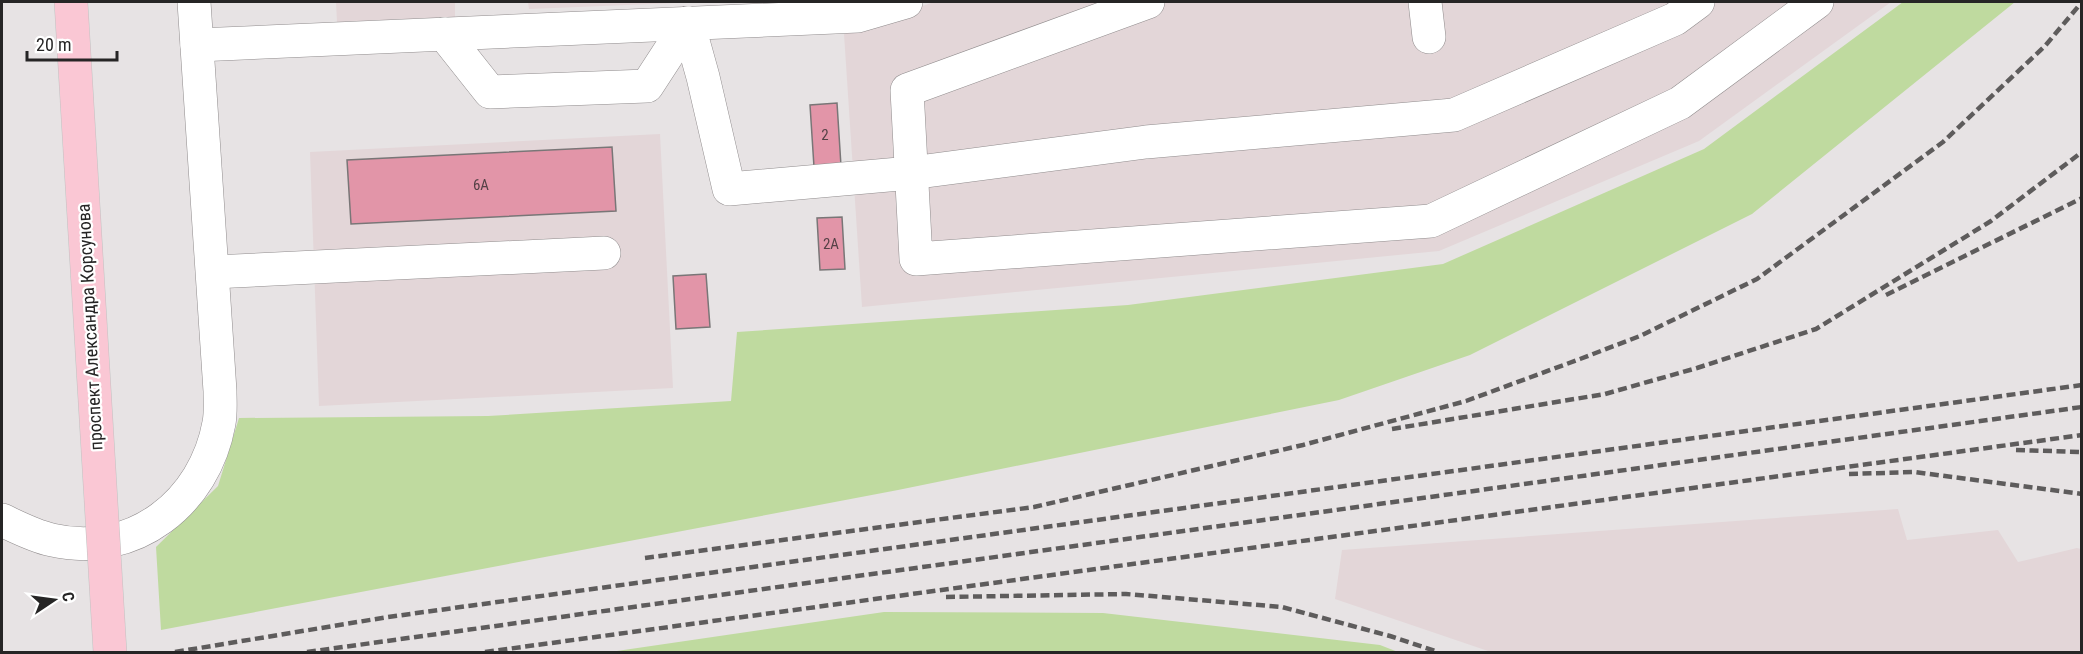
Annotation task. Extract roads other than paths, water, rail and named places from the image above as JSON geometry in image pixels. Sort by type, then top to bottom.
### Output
[{"type":"main road","name":"проспект Александра Корсунова","points":[[71,2],[110,652]]},
{"type":"street","points":[[2,520],[26,532],[55,540],[81,543],[121,539],[161,519],[178,505],[196,485],[211,454],[220,422],[220,391],[194,2]]},
{"type":"street","points":[[197,45],[858,16],[906,2]]},
{"type":"street","points":[[1148,2],[907,90],[916,259],[1431,221],[1680,103],[1817,2]]},
{"type":"street","points":[[1425,2],[1429,37]]},
{"type":"street","points":[[688,23],[704,77],[729,189],[911,173],[1146,142],[1454,115],[1675,19],[1698,2]]},
{"type":"street","points":[[444,34],[490,92],[647,86],[688,23]]},
{"type":"street","points":[[213,272],[604,253]]},
{"type":"railway","points":[[645,558],[1034,507],[1303,445],[1466,401],[1640,336],[1757,279],[1943,142],[2045,46],[2082,2]]},
{"type":"railway","points":[[1392,429],[1605,394],[1697,368],[1816,329],[1991,221],[2082,152]]},
{"type":"railway","points":[[1886,295],[2082,198]]},
{"type":"railway","points":[[175,652],[388,617],[2082,385]]},
{"type":"railway","points":[[307,652],[2082,407]]},
{"type":"railway","points":[[485,652],[2082,435]]},
{"type":"railway","points":[[2016,450],[2082,452]]},
{"type":"railway","points":[[1849,474],[1914,472],[2082,494]]},
{"type":"railway","points":[[946,597],[1126,594],[1282,607],[1390,636],[1438,652]]}]
